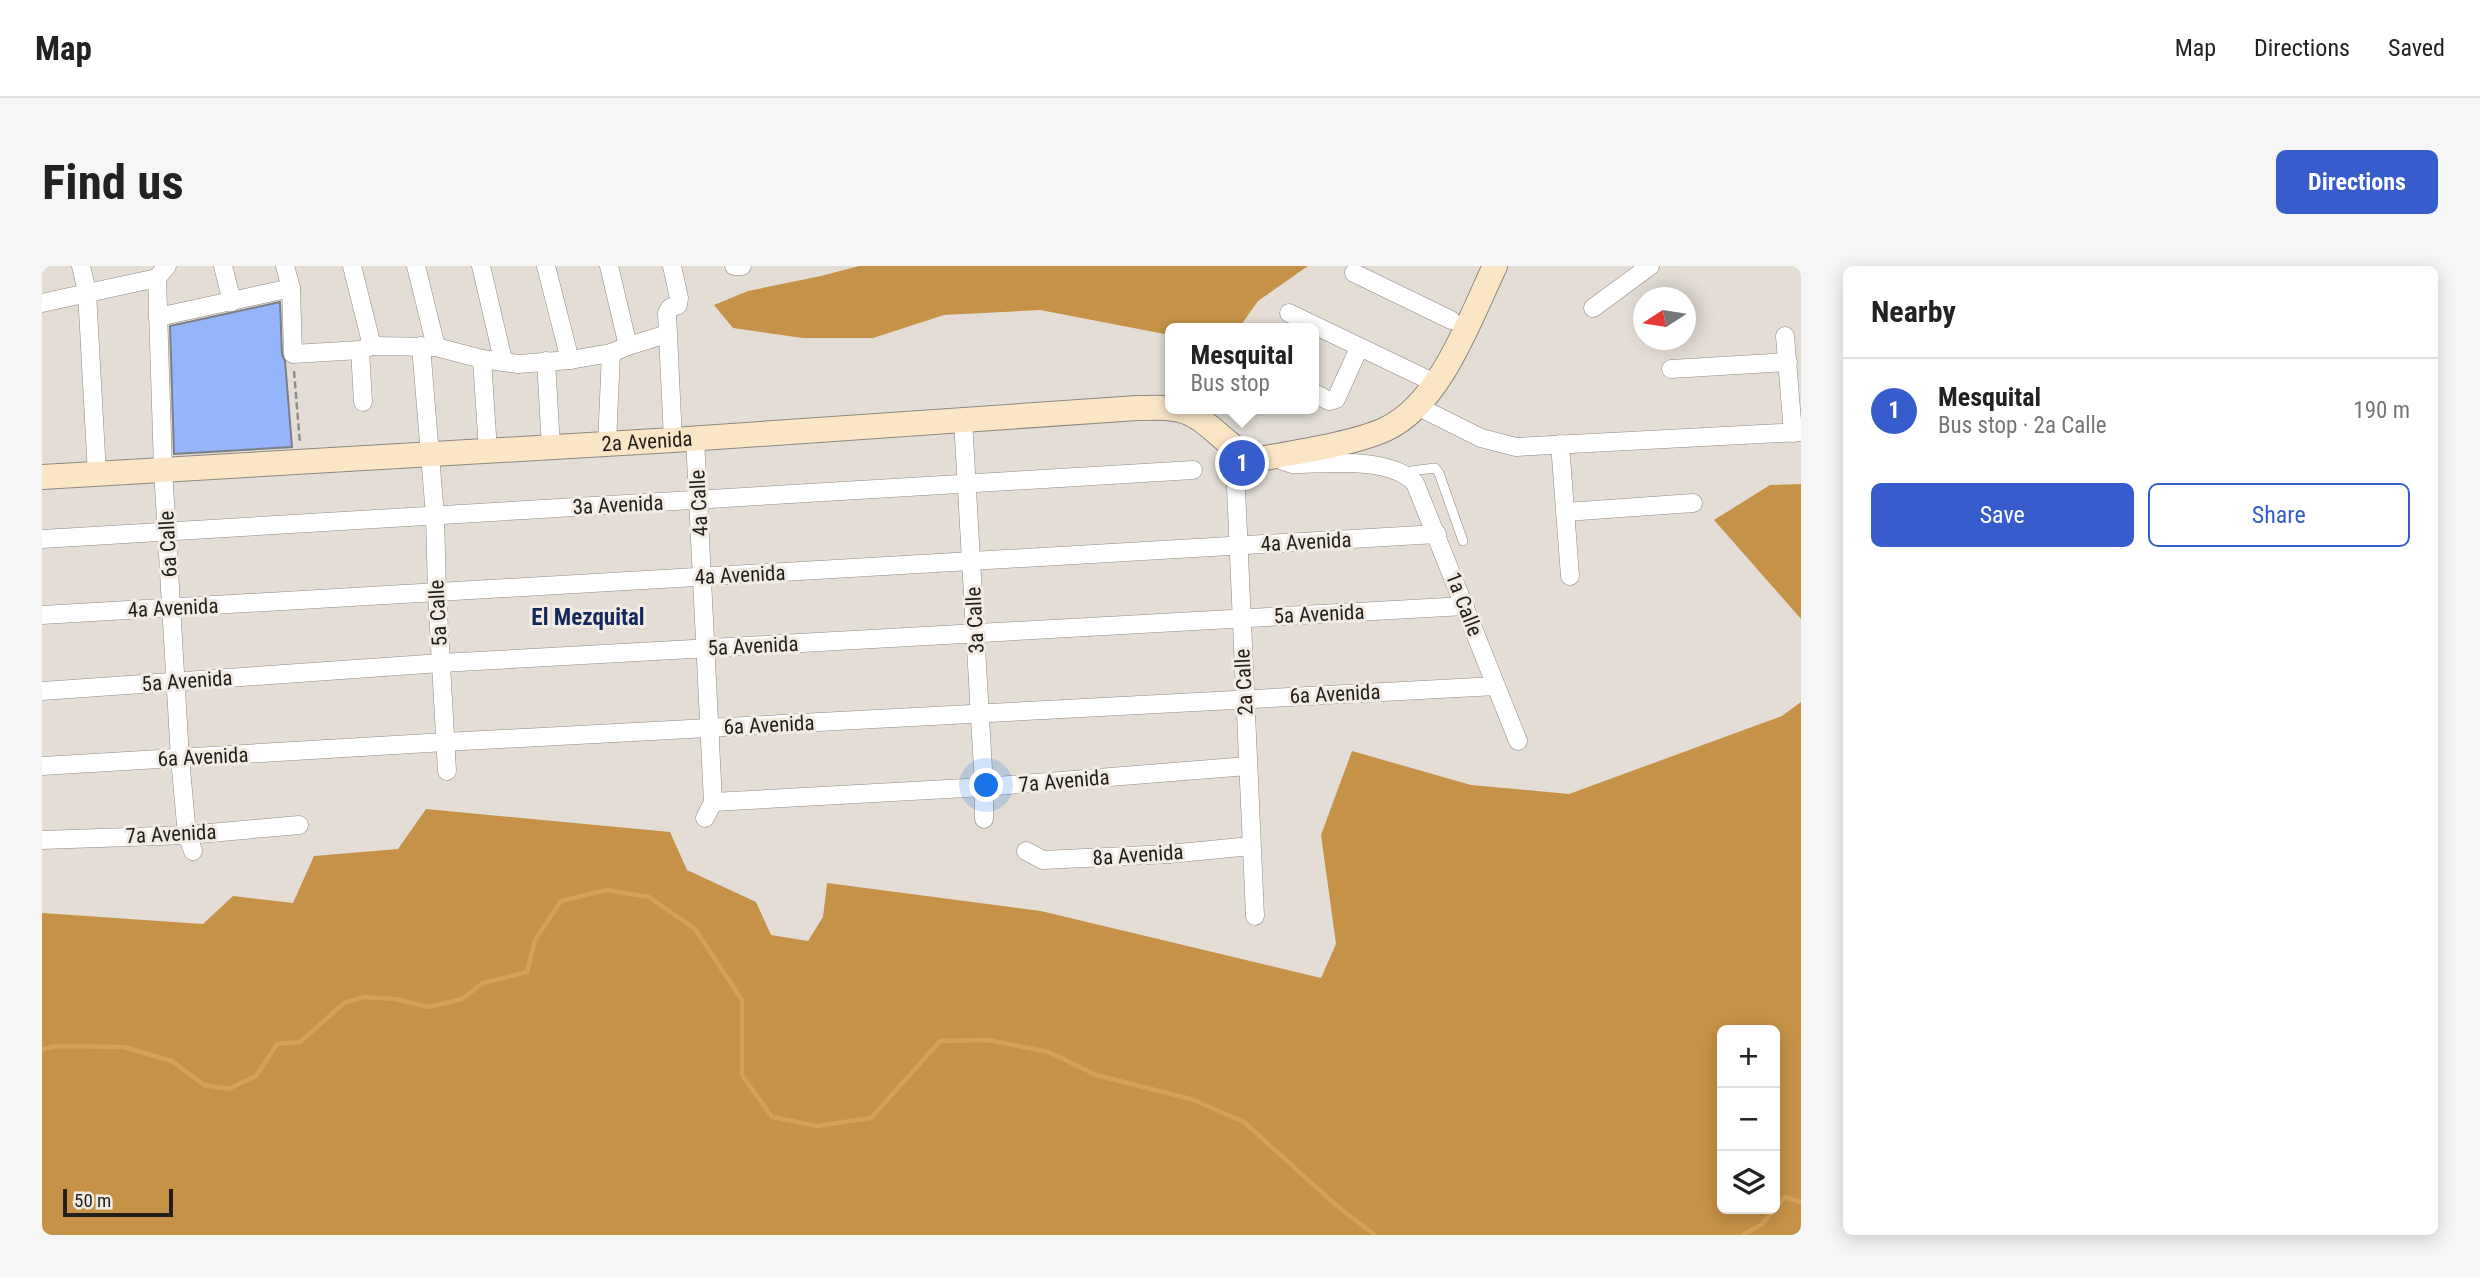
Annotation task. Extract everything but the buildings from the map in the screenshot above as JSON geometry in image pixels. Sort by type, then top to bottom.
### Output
[{"type":"main road","points":[[1430,381],[1451,320],[1479,266]]},
{"type":"main road","points":[[1237,449],[1259,458],[1280,455],[1371,435],[1395,424],[1417,406],[1495,266]]},
{"type":"main road","name":"2a Avenida","points":[[42,477],[607,444],[1137,408],[1165,409]]},
{"type":"main road","name":"2a Avenida","points":[[1191,414],[1237,449]]},
{"type":"street","points":[[81,266],[87,292],[97,474]]},
{"type":"street","points":[[223,266],[232,302]]},
{"type":"street","points":[[285,266],[291,288],[293,354],[428,346],[482,359],[517,363],[570,360],[619,350],[667,334],[667,313],[679,302],[671,266]]},
{"type":"street","points":[[352,266],[366,348],[363,402]]},
{"type":"street","name":"5a Calle","points":[[416,266],[428,346],[428,455],[435,516],[447,771]]},
{"type":"street","points":[[481,266],[503,360]]},
{"type":"street","points":[[546,266],[570,360]]},
{"type":"street","points":[[607,444],[619,350],[609,266]]},
{"type":"street","points":[[734,266],[742,266]]},
{"type":"street","points":[[1593,308],[1650,266]]},
{"type":"street","points":[[42,303],[162,272]]},
{"type":"street","name":"6a Calle","points":[[162,272],[158,317],[163,469],[180,758],[190,843]]},
{"type":"street","points":[[1354,273],[1451,320]]},
{"type":"street","points":[[158,317],[291,288]]},
{"type":"street","points":[[1289,313],[1309,323]]},
{"type":"street","points":[[1319,328],[1430,381]]},
{"type":"street","name":"4a Calle","points":[[667,334],[684,439],[699,500],[710,728],[709,810]]},
{"type":"street","points":[[1417,406],[1481,439],[1516,447],[1797,433],[1785,336]]},
{"type":"street","points":[[1319,396],[1329,401],[1336,399],[1359,348]]},
{"type":"street","points":[[482,359],[488,451]]},
{"type":"street","points":[[546,361],[551,447]]},
{"type":"street","points":[[1671,369],[1788,362]]},
{"type":"street","name":"3a Calle","points":[[962,420],[976,633],[984,819]]},
{"type":"street","points":[[1560,444],[1570,576]]},
{"type":"street","name":"2a Calle","points":[[1237,449],[1235,465],[1238,546],[1255,916]]},
{"type":"street","points":[[1280,455],[1286,464],[1379,466],[1403,472]]},
{"type":"street","name":"3a Avenida","points":[[42,539],[1193,470]]},
{"type":"street","name":"1a Calle","points":[[1403,472],[1419,489],[1518,741]]},
{"type":"street","points":[[1566,512],[1693,503]]},
{"type":"street","name":"4a Avenida","points":[[42,615],[1437,534]]},
{"type":"street","name":"5a Avenida","points":[[42,691],[441,663],[1465,606]]},
{"type":"street","name":"6a Avenida","points":[[42,766],[1496,686]]},
{"type":"street","name":"7a Avenida","points":[[709,810],[1248,766]]},
{"type":"street","name":"7a Avenida","points":[[42,840],[190,843],[299,825]]},
{"type":"street","name":"8a Avenida","points":[[1026,851],[1043,860],[1169,854],[1251,846]]},
{"type":"lane","points":[[1403,472],[1435,468],[1463,541]]},
{"type":"path","points":[[293,354],[300,462]]},
{"type":"shaded area","points":[[859,266],[1308,266],[1258,301],[1243,323],[1165,323],[1165,334],[1040,310],[944,315],[873,338],[803,338],[733,328],[714,305],[748,291]]},
{"type":"shaded area","points":[[1801,484],[1801,619],[1714,520],[1770,485]]},
{"type":"shaded area","points":[[1801,702],[1801,1235],[42,1235],[42,913],[203,924],[233,896],[293,903],[314,856],[398,849],[426,809],[670,832],[687,870],[756,902],[771,935],[808,941],[823,917],[827,883],[1041,911],[1321,978],[1336,944],[1321,835],[1352,751],[1471,785],[1569,794],[1782,716]]},
{"type":"waterway","points":[[42,1049],[58,1046],[124,1047],[172,1061],[204,1085],[228,1089],[256,1076],[277,1044],[300,1042],[344,1003],[364,997],[395,999],[429,1007],[462,999],[483,983],[527,972],[535,940],[561,901],[606,890],[649,897],[695,929],[742,1000],[742,1075],[772,1117],[817,1126],[871,1118],[940,1041],[988,1040],[1049,1052],[1096,1075],[1191,1099],[1244,1122],[1337,1206],[1375,1235]]},
{"type":"waterway","points":[[1743,1235],[1762,1224],[1785,1197],[1801,1202]]},
{"type":"place","name":"Mesquital","points":[[1242,463]]},
{"type":"district","name":"El Mezquital","points":[[588,617]]}]
